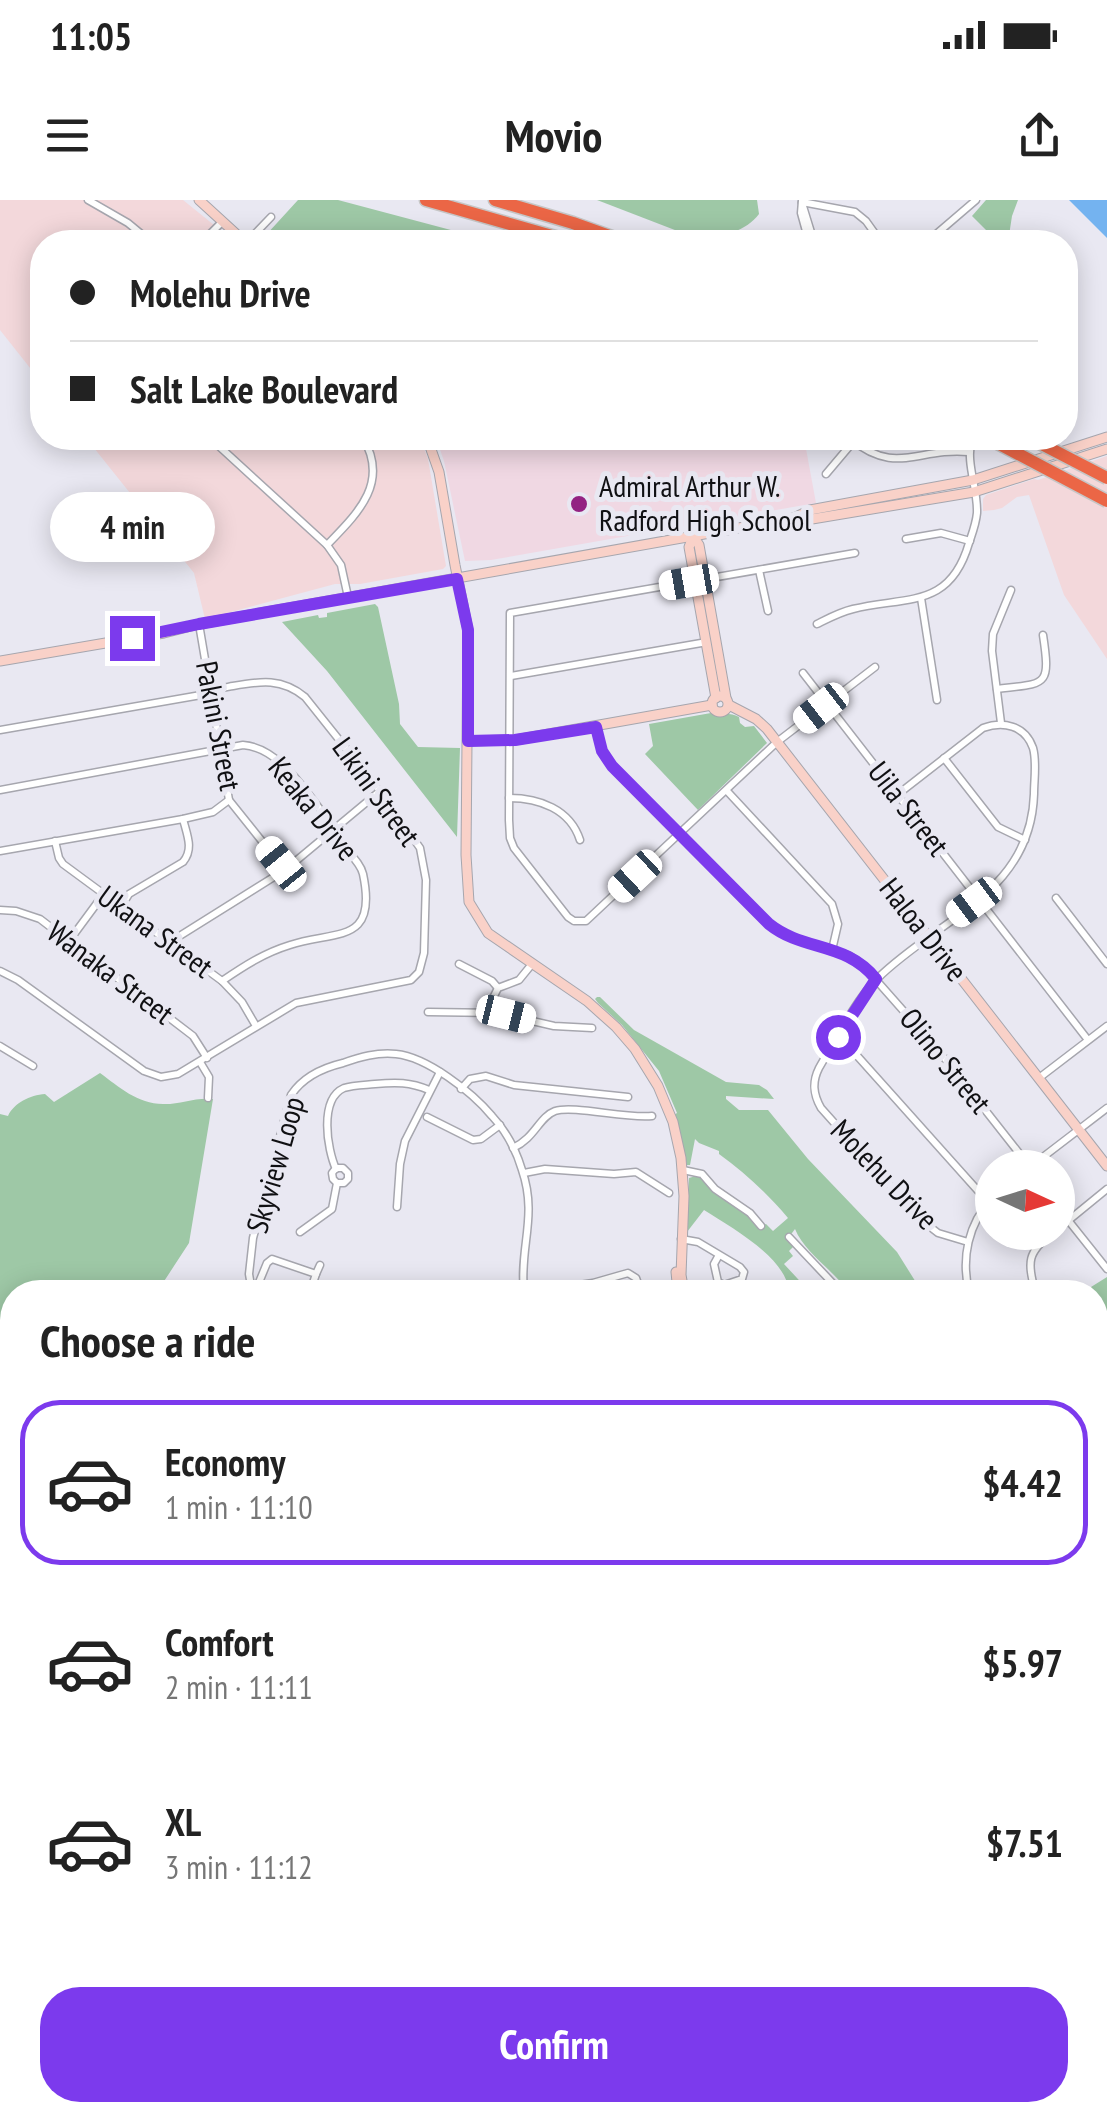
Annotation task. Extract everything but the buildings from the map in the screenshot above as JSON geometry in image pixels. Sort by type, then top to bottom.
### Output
[{"type":"highway","points":[[426,200],[532,230]]},
{"type":"highway","points":[[495,200],[589,230]]},
{"type":"highway","points":[[1011,450],[1107,501]]},
{"type":"highway","points":[[1053,450],[1107,478]]},
{"type":"street","points":[[88,200],[136,230]]},
{"type":"street","points":[[199,200],[232,230]]},
{"type":"street","points":[[941,230],[976,200]]},
{"type":"street","points":[[809,230],[802,201],[855,212],[873,230]]},
{"type":"street","points":[[258,230],[272,216]]},
{"type":"street","points":[[214,230],[222,222]]},
{"type":"street","points":[[1078,448],[1107,437]]},
{"type":"street","points":[[0,661],[794,518],[810,510],[974,486],[1107,448]]},
{"type":"street","points":[[223,450],[327,545],[341,565],[348,597]]},
{"type":"street","points":[[327,545],[364,503],[372,484],[373,462],[368,450]]},
{"type":"street","points":[[432,450],[468,630],[467,892],[473,911],[488,932],[598,1010],[634,1048],[652,1075],[676,1133],[683,1170],[677,1280]]},
{"type":"street","points":[[826,474],[844,450]]},
{"type":"street","points":[[817,624],[848,609],[921,598],[955,577],[965,560],[977,511],[969,452],[896,459],[874,456],[865,450]]},
{"type":"street","points":[[974,486],[1072,450]]},
{"type":"street","points":[[906,540],[941,533],[970,540]]},
{"type":"street","points":[[468,741],[509,741],[721,702],[700,580],[699,544],[693,536]]},
{"type":"street","points":[[855,553],[510,614],[509,829],[514,848],[568,917],[583,922],[591,918],[777,742],[875,667]]},
{"type":"street","points":[[760,570],[768,610]]},
{"type":"street","points":[[897,794],[983,728],[1001,724],[992,634],[1010,590]]},
{"type":"street","points":[[921,598],[937,700]]},
{"type":"street","name":"Pakini Street","points":[[199,624],[229,800],[285,870]]},
{"type":"street","points":[[997,688],[1043,679],[1047,670],[1043,635]]},
{"type":"street","points":[[511,676],[710,641]]},
{"type":"street","name":"Uila Street","points":[[803,673],[1088,1040]]},
{"type":"street","name":"Likini Street","points":[[0,730],[263,681],[290,686],[305,697],[420,848],[426,880],[424,953],[420,972],[410,980],[296,1003],[170,1077],[148,1073],[0,971]]},
{"type":"street","name":"Haloa Drive","points":[[721,702],[756,718],[777,742],[1107,1166]]},
{"type":"street","name":"Molehu Drive","points":[[968,1242],[938,1234],[927,1226],[818,1104],[814,1089],[815,1075],[876,979],[978,899],[1010,868],[1026,840],[1033,810],[1034,755],[1023,733],[1001,724]]},
{"type":"street","name":"Olino Street","points":[[596,727],[609,762],[773,928],[858,961],[876,979],[1017,1150]]},
{"type":"street","name":"Keaka Drive","points":[[0,790],[212,753],[222,748],[250,746],[274,756],[335,829],[336,837],[362,870],[365,910],[360,924],[348,933],[296,943],[261,955],[222,981]]},
{"type":"street","points":[[944,758],[998,826],[1026,840]]},
{"type":"street","points":[[170,942],[285,870],[380,791]]},
{"type":"street","points":[[727,791],[832,904],[838,924],[832,950]]},
{"type":"street","points":[[509,798],[540,801],[555,808],[573,826],[580,840]]},
{"type":"street","points":[[0,851],[183,819],[213,812],[229,800]]},
{"type":"street","points":[[121,908],[129,894],[188,856],[190,846],[183,819]]},
{"type":"street","name":"Ukana Street","points":[[56,841],[63,864],[222,981],[242,1002],[256,1026]]},
{"type":"street","points":[[69,942],[103,895]]},
{"type":"street","points":[[1056,898],[1107,964]]},
{"type":"street","name":"Wanaka Street","points":[[0,910],[40,919],[193,1036],[204,1060]]},
{"type":"street","points":[[459,964],[498,988]]},
{"type":"street","points":[[492,1013],[492,998],[498,988],[520,980],[532,964]]},
{"type":"street","points":[[428,1012],[502,1013],[554,1026],[592,1028]]},
{"type":"street","points":[[1039,1078],[1107,1026]]},
{"type":"street","points":[[838,1037],[975,1184]]},
{"type":"street","points":[[0,1046],[32,1066]]},
{"type":"street","name":"Skyview Loop","points":[[251,1280],[253,1238],[288,1104],[297,1086],[333,1065],[375,1054],[414,1058],[440,1072],[490,1112],[500,1125],[524,1173],[530,1210],[523,1280]]},
{"type":"street","points":[[204,1060],[210,1081],[208,1098]]},
{"type":"street","points":[[396,1207],[402,1152],[440,1072]]},
{"type":"street","points":[[462,1089],[470,1078],[486,1076],[514,1086],[628,1097]]},
{"type":"street","points":[[336,1169],[327,1128],[332,1100],[340,1090],[398,1082],[429,1090]]},
{"type":"street","points":[[1053,1150],[1107,1108]]},
{"type":"street","points":[[513,1148],[528,1140],[547,1116],[559,1110],[652,1116]]},
{"type":"street","points":[[427,1117],[473,1140],[500,1125]]},
{"type":"street","points":[[336,1169],[342,1168],[348,1174],[345,1182],[337,1183]]},
{"type":"street","points":[[300,1232],[332,1209],[337,1183],[332,1176],[336,1169]]},
{"type":"street","points":[[524,1173],[545,1169],[636,1172],[669,1193]]},
{"type":"street","points":[[683,1170],[702,1174],[761,1226]]},
{"type":"street","points":[[1075,1214],[1107,1189]]},
{"type":"street","points":[[967,1280],[968,1242],[975,1223]]},
{"type":"street","points":[[1075,1229],[1107,1269]]},
{"type":"street","points":[[789,1237],[830,1280]]},
{"type":"street","points":[[681,1245],[698,1242],[719,1254],[742,1269],[742,1280]]},
{"type":"street","points":[[788,1251],[796,1244]]},
{"type":"street","points":[[1033,1280],[1030,1268],[1034,1250]]},
{"type":"street","points":[[718,1280],[714,1264],[719,1254]]},
{"type":"street","points":[[259,1280],[272,1259],[316,1274]]},
{"type":"street","points":[[314,1280],[320,1265]]},
{"type":"street","points":[[603,1280],[625,1273],[636,1280]]},
{"type":"shaded area","points":[[0,200],[183,200],[220,230],[30,230],[30,368],[0,330]]},
{"type":"shaded area","points":[[96,450],[425,450],[446,566],[443,569],[360,584],[335,584],[205,619],[194,573]]},
{"type":"shaded area","name":"Admiral Arthur W. Radford High School","points":[[440,450],[806,450],[816,503],[491,560],[465,561]]},
{"type":"shaded area","points":[[1107,456],[1107,659],[1064,595],[1029,495],[1017,497],[1002,508],[983,511],[983,499]]},
{"type":"green space","points":[[298,200],[338,200],[451,230],[271,230]]},
{"type":"green space","points":[[597,200],[757,200],[759,214],[736,230],[675,230]]},
{"type":"green space","points":[[986,200],[1018,200],[1010,230],[986,230],[972,216]]},
{"type":"green space","points":[[375,604],[399,704],[400,724],[418,747],[460,748],[457,837],[327,671],[282,622],[327,617],[327,613]]},
{"type":"green space","points":[[711,713],[739,717],[740,723],[754,726],[767,743],[698,810],[645,754],[653,746],[649,724]]},
{"type":"green space","points":[[600,997],[634,1030],[726,1082],[759,1085],[767,1090],[774,1099],[726,1099],[739,1110],[768,1110],[808,1159],[897,1252],[914,1280],[839,1280],[805,1246],[795,1229],[789,1237],[796,1244],[789,1251],[793,1256],[784,1264],[799,1280],[786,1280],[769,1256],[704,1210],[687,1232],[689,1178],[702,1174],[761,1226],[766,1224],[773,1231],[788,1218],[719,1151],[695,1139],[687,1165],[674,1115],[677,1113],[659,1071],[595,999]]},
{"type":"green space","points":[[100,1073],[147,1102],[213,1099],[189,1243],[165,1280],[0,1280],[0,1114],[8,1116],[18,1104],[39,1095],[45,1094],[54,1102]]},
{"type":"water","points":[[1069,200],[1107,200],[1107,238]]},
{"type":"place","name":"Admiral Arthur W. Radford High School","points":[[579,504]]},
{"type":"route","points":[[132,638],[457,579],[468,630],[468,741],[504,742],[596,727],[602,751],[612,766],[769,924],[789,936],[850,956],[874,976],[876,979],[838,1037]]}]
